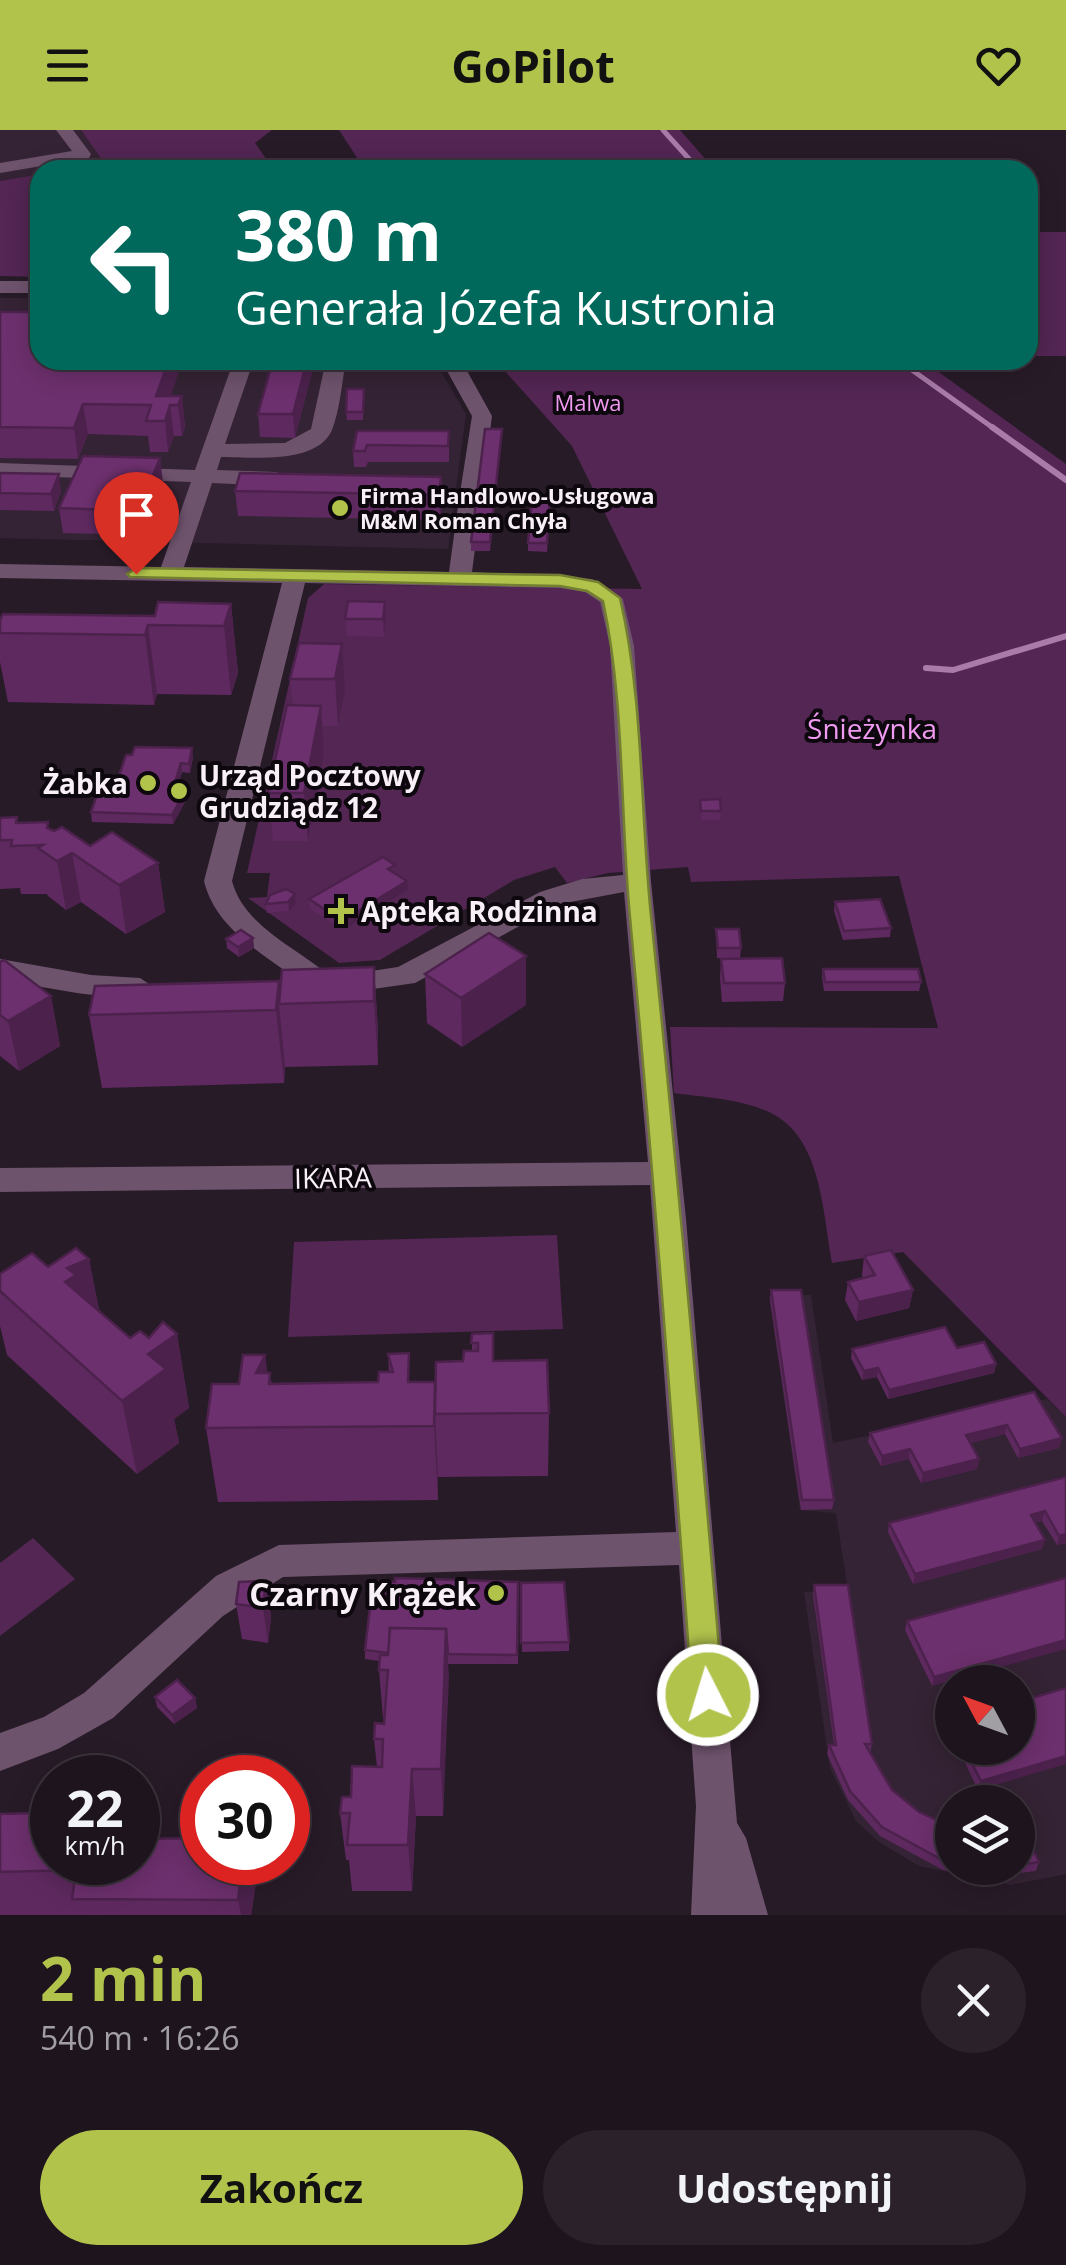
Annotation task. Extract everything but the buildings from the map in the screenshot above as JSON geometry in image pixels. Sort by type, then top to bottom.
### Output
[{"type":"street","points":[[47,160],[82,154],[64,130]]},
{"type":"street","points":[[0,168],[30,163]]},
{"type":"street","points":[[0,288],[30,287]]},
{"type":"street","points":[[213,450],[275,450],[315,438],[321,432],[334,370]]},
{"type":"street","points":[[457,370],[482,416],[459,580]]},
{"type":"street","points":[[170,574],[240,372]]},
{"type":"street","points":[[0,469],[273,477],[302,490]]},
{"type":"street","points":[[380,492],[438,494],[470,502]]},
{"type":"street","points":[[0,571],[560,580],[592,586],[611,598],[617,611],[637,882],[666,1173],[716,1806],[713,1915]]},
{"type":"street","points":[[295,577],[218,881],[219,895],[233,916],[303,965],[324,986]]},
{"type":"street","points":[[275,986],[324,986],[405,976],[550,898],[582,888],[637,882]]},
{"type":"street","points":[[0,969],[91,985],[162,988]]},
{"type":"street","name":"IKARA","points":[[0,1180],[666,1173]]},
{"type":"street","points":[[0,1752],[81,1717],[124,1684],[218,1593],[278,1561],[695,1548]]},
{"type":"street","points":[[716,1806],[746,1915]]},
{"type":"shaded area","points":[[0,130],[81,130],[103,160],[30,160],[30,176],[0,181]]},
{"type":"shaded area","points":[[0,298],[30,298],[30,370],[440,370],[466,414],[448,549],[0,538]]},
{"type":"shaded area","points":[[811,1295],[833,1443],[1047,1399],[1066,1417],[1066,1874],[1035,1880],[1035,1785],[935,1785],[935,1869],[919,1866],[879,1842],[856,1821],[830,1768],[804,1592],[848,1591],[836,1513],[800,1510],[769,1296]]},
{"type":"green space","points":[[81,130],[272,130],[255,143],[267,160],[102,160]]},
{"type":"green space","points":[[339,130],[680,130],[706,160],[358,160]]},
{"type":"green space","points":[[30,176],[30,277],[0,276],[0,181]]},
{"type":"green space","points":[[1038,232],[1066,232],[1066,356],[1038,356]]},
{"type":"green space","points":[[504,370],[936,370],[1066,464],[1066,1417],[903,1252],[832,1263],[814,1169],[798,1136],[786,1123],[747,1104],[674,1093],[670,1027],[938,1028],[899,876],[691,882],[688,867],[608,873],[567,883],[555,867],[514,880],[380,960],[339,963],[248,898],[267,897],[270,873],[247,873],[308,598],[324,584],[642,589],[572,446]]},
{"type":"green space","points":[[557,1235],[563,1329],[288,1337],[294,1242]]},
{"type":"green space","points":[[33,1538],[75,1579],[0,1636],[0,1563]]},
{"type":"waterway","points":[[663,130],[690,160]]},
{"type":"waterway","points":[[912,370],[996,430]]},
{"type":"waterway","points":[[992,427],[1066,480]]},
{"type":"waterway","points":[[926,668],[953,670],[1066,636]]},
{"type":"place","name":"Firma Handlowo-Usługowa M&M Roman Chyła","points":[[340,508]]},
{"type":"place","name":"Żabka","points":[[148,783]]},
{"type":"place","name":"Urząd Pocztowy Grudziądz 12","points":[[179,791]]},
{"type":"place","name":"Apteka Rodzinna","points":[[341,911]]},
{"type":"place","name":"Czarny Krążek","points":[[496,1593]]},
{"type":"route","points":[[136,574],[560,580],[592,586],[611,598],[622,646],[637,882],[670,1219],[708,1695]]},
{"type":"park label","name":"Malwa","points":[[588,402]]},
{"type":"park label","name":"Śnieżynka","points":[[872,728]]}]
